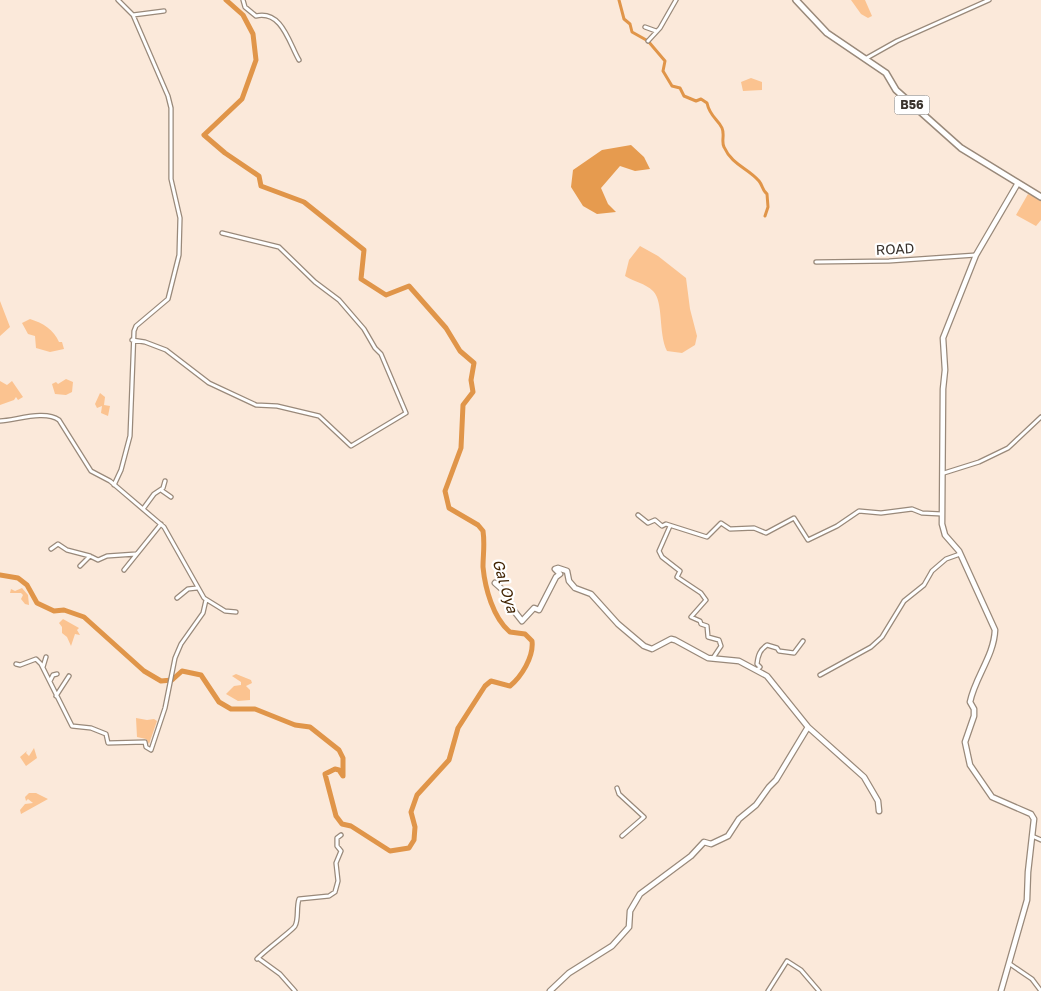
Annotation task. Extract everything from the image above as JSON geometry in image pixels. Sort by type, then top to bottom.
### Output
[{"type":"main road","name":"B56","points":[[796,0],[827,33],[886,73],[896,90],[961,148],[1041,197]]},
{"type":"main road","points":[[1001,991],[1027,900],[1034,819],[1031,814],[992,797],[970,765],[965,753],[965,742],[974,716],[974,709],[970,702],[986,663],[995,630],[960,554],[945,535],[942,524],[944,473],[942,389],[945,370],[942,342],[976,255],[1018,183]]},
{"type":"main road","points":[[495,583],[504,592],[511,607],[522,621],[534,608],[539,610],[556,577],[560,574],[555,569],[558,568],[567,571],[569,581],[575,588],[591,594],[606,613],[644,646],[652,649],[675,640],[713,658],[730,658],[757,670],[774,683],[808,727],[864,777],[878,800],[879,811]]},
{"type":"main road","points":[[550,991],[569,973],[607,950],[625,933],[629,927],[630,911],[640,894],[691,856],[704,842],[711,844],[728,836],[739,819],[756,805],[779,776],[808,727]]},
{"type":"street","points":[[114,485],[121,470],[130,436],[133,406],[132,340],[136,326],[168,299],[176,273],[181,239],[180,218],[171,179],[171,108],[165,87],[133,15],[118,0]]},
{"type":"street","points":[[243,0],[245,7],[256,16],[262,14],[272,17],[279,23],[291,40],[299,60]]},
{"type":"street","points":[[648,41],[657,31],[676,0]]},
{"type":"street","points":[[865,59],[897,41],[989,0]]},
{"type":"street","points":[[133,15],[164,11]]},
{"type":"street","points":[[645,27],[657,31]]},
{"type":"street","points":[[132,340],[145,342],[166,350],[209,383],[256,405],[277,406],[319,416],[352,446],[406,413],[380,354],[364,329],[339,300],[315,282],[279,247],[222,233]]},
{"type":"street","name":"ROAD","points":[[816,262],[889,261],[976,255]]},
{"type":"street","points":[[0,421],[44,416],[56,418],[65,428],[89,469],[114,485],[161,524],[175,544],[197,588],[206,600],[229,613],[236,612]]},
{"type":"street","points":[[944,473],[979,462],[1008,448],[1041,417]]},
{"type":"street","points":[[144,509],[154,494],[166,484],[165,481]]},
{"type":"street","points":[[161,490],[171,497]]},
{"type":"street","points":[[638,515],[648,523],[655,520],[662,526],[666,524],[707,537],[721,523],[730,529],[754,528],[766,532],[794,518],[808,540],[863,510],[881,513],[912,509],[943,514]]},
{"type":"street","points":[[124,570],[161,524]]},
{"type":"street","points":[[670,526],[659,551],[662,557],[680,571],[677,577],[700,593],[706,600],[691,618],[707,626],[708,637],[719,640],[721,646],[713,658]]},
{"type":"street","points":[[51,549],[58,544],[67,550],[98,560],[107,556],[136,554]]},
{"type":"street","points":[[820,675],[875,644],[882,637],[904,601],[924,585],[932,570],[946,559],[960,554]]},
{"type":"street","points":[[80,566],[88,561],[90,556]]},
{"type":"street","points":[[177,598],[188,590],[197,588]]},
{"type":"street","points":[[16,664],[20,665],[36,660],[43,668],[72,726],[91,728],[106,734],[108,743],[145,742],[146,747],[151,750],[165,708],[172,672],[181,644],[203,613],[206,600]]},
{"type":"street","points":[[757,670],[760,667],[757,664],[761,650],[766,645],[777,648],[779,651],[794,653],[802,641]]},
{"type":"street","points":[[43,668],[46,657]]},
{"type":"street","points":[[50,682],[53,675],[57,674]]},
{"type":"street","points":[[56,696],[69,676]]},
{"type":"street","points":[[617,788],[619,794],[644,817],[622,836]]},
{"type":"street","points":[[295,991],[280,974],[257,959],[272,944],[293,929],[296,924],[296,907],[299,899],[329,896],[335,892],[338,881],[336,864],[341,851],[337,846],[337,838],[341,835]]},
{"type":"street","points":[[1032,836],[1041,840]]},
{"type":"street","points":[[768,991],[787,961],[801,970],[819,991]]},
{"type":"street","points":[[1010,964],[1032,979],[1041,991]]},
{"type":"shaded area","points":[[851,0],[865,0],[872,16],[868,18],[861,14]]},
{"type":"shaded area","points":[[751,78],[762,82],[762,90],[743,91],[741,82]]},
{"type":"shaded area","points":[[631,145],[644,157],[650,169],[635,171],[620,166],[601,188],[608,204],[616,212],[597,214],[583,206],[571,187],[573,170],[602,150]]},
{"type":"shaded area","points":[[1028,194],[1041,200],[1041,220],[1036,226],[1016,215]]},
{"type":"shaded area","points":[[640,246],[658,256],[686,278],[690,309],[697,336],[695,345],[682,353],[667,351],[664,344],[659,302],[653,291],[647,286],[625,276],[629,260]]},
{"type":"shaded area","points":[[0,301],[10,327],[0,336]]},
{"type":"shaded area","points":[[30,319],[44,325],[51,331],[59,342],[62,342],[64,349],[50,352],[36,348],[35,336],[28,334],[22,323]]},
{"type":"shaded area","points":[[66,379],[73,382],[72,392],[66,395],[55,394],[52,384],[56,382],[58,384]]},
{"type":"shaded area","points":[[0,381],[7,385],[12,381],[23,397],[18,400],[16,397],[14,400],[0,405]]},
{"type":"shaded area","points":[[100,393],[105,397],[104,405],[110,406],[108,416],[101,413],[102,406],[97,408],[95,404]]},
{"type":"shaded area","points":[[22,588],[28,595],[29,605],[25,604],[21,599],[23,595],[21,593],[10,593],[11,589],[15,591]]},
{"type":"shaded area","points":[[63,619],[79,628],[77,630],[80,635],[75,634],[71,646],[67,637],[62,633],[62,627],[59,623]]},
{"type":"shaded area","points":[[236,674],[251,680],[252,683],[246,686],[250,690],[250,700],[238,701],[226,694],[234,686],[241,685],[241,682],[232,676]]},
{"type":"shaded area","points":[[136,718],[154,719],[157,721],[149,744],[146,739],[137,737]]},
{"type":"shaded area","points":[[34,748],[37,758],[26,766],[20,757],[27,751],[26,753],[29,756]]},
{"type":"shaded area","points":[[29,793],[36,793],[48,799],[21,814],[20,810],[25,804],[33,803],[28,799],[26,801],[25,797]]},
{"type":"waterway","name":"Gal Oya","points":[[0,575],[18,578],[27,585],[37,603],[54,611],[64,610],[84,617],[144,671],[161,681],[172,680],[182,671],[201,675],[219,702],[231,709],[255,709],[295,725],[310,727],[339,750],[343,758],[343,776],[339,770],[335,769],[325,774],[336,816],[342,824],[351,826],[390,851],[409,848],[414,840],[415,827],[411,812],[417,795],[449,760],[458,728],[485,686],[491,681],[510,686],[529,660],[532,641],[525,634],[510,632],[499,619],[491,602],[483,567],[483,531],[478,525],[449,508],[445,491],[461,448],[463,405],[473,392],[471,380],[474,363],[460,351],[446,328],[409,286],[386,295],[361,279],[364,250],[304,202],[261,186],[259,176],[225,153],[204,135],[242,99],[256,60],[253,34],[243,15],[226,0]]},
{"type":"waterway","points":[[619,0],[624,19],[630,24],[632,32],[648,41],[665,61],[663,71],[672,86],[680,88],[684,96],[696,101],[701,99],[707,103],[710,112],[722,128],[723,145],[727,153],[759,181],[767,194],[768,207],[765,216]]}]
